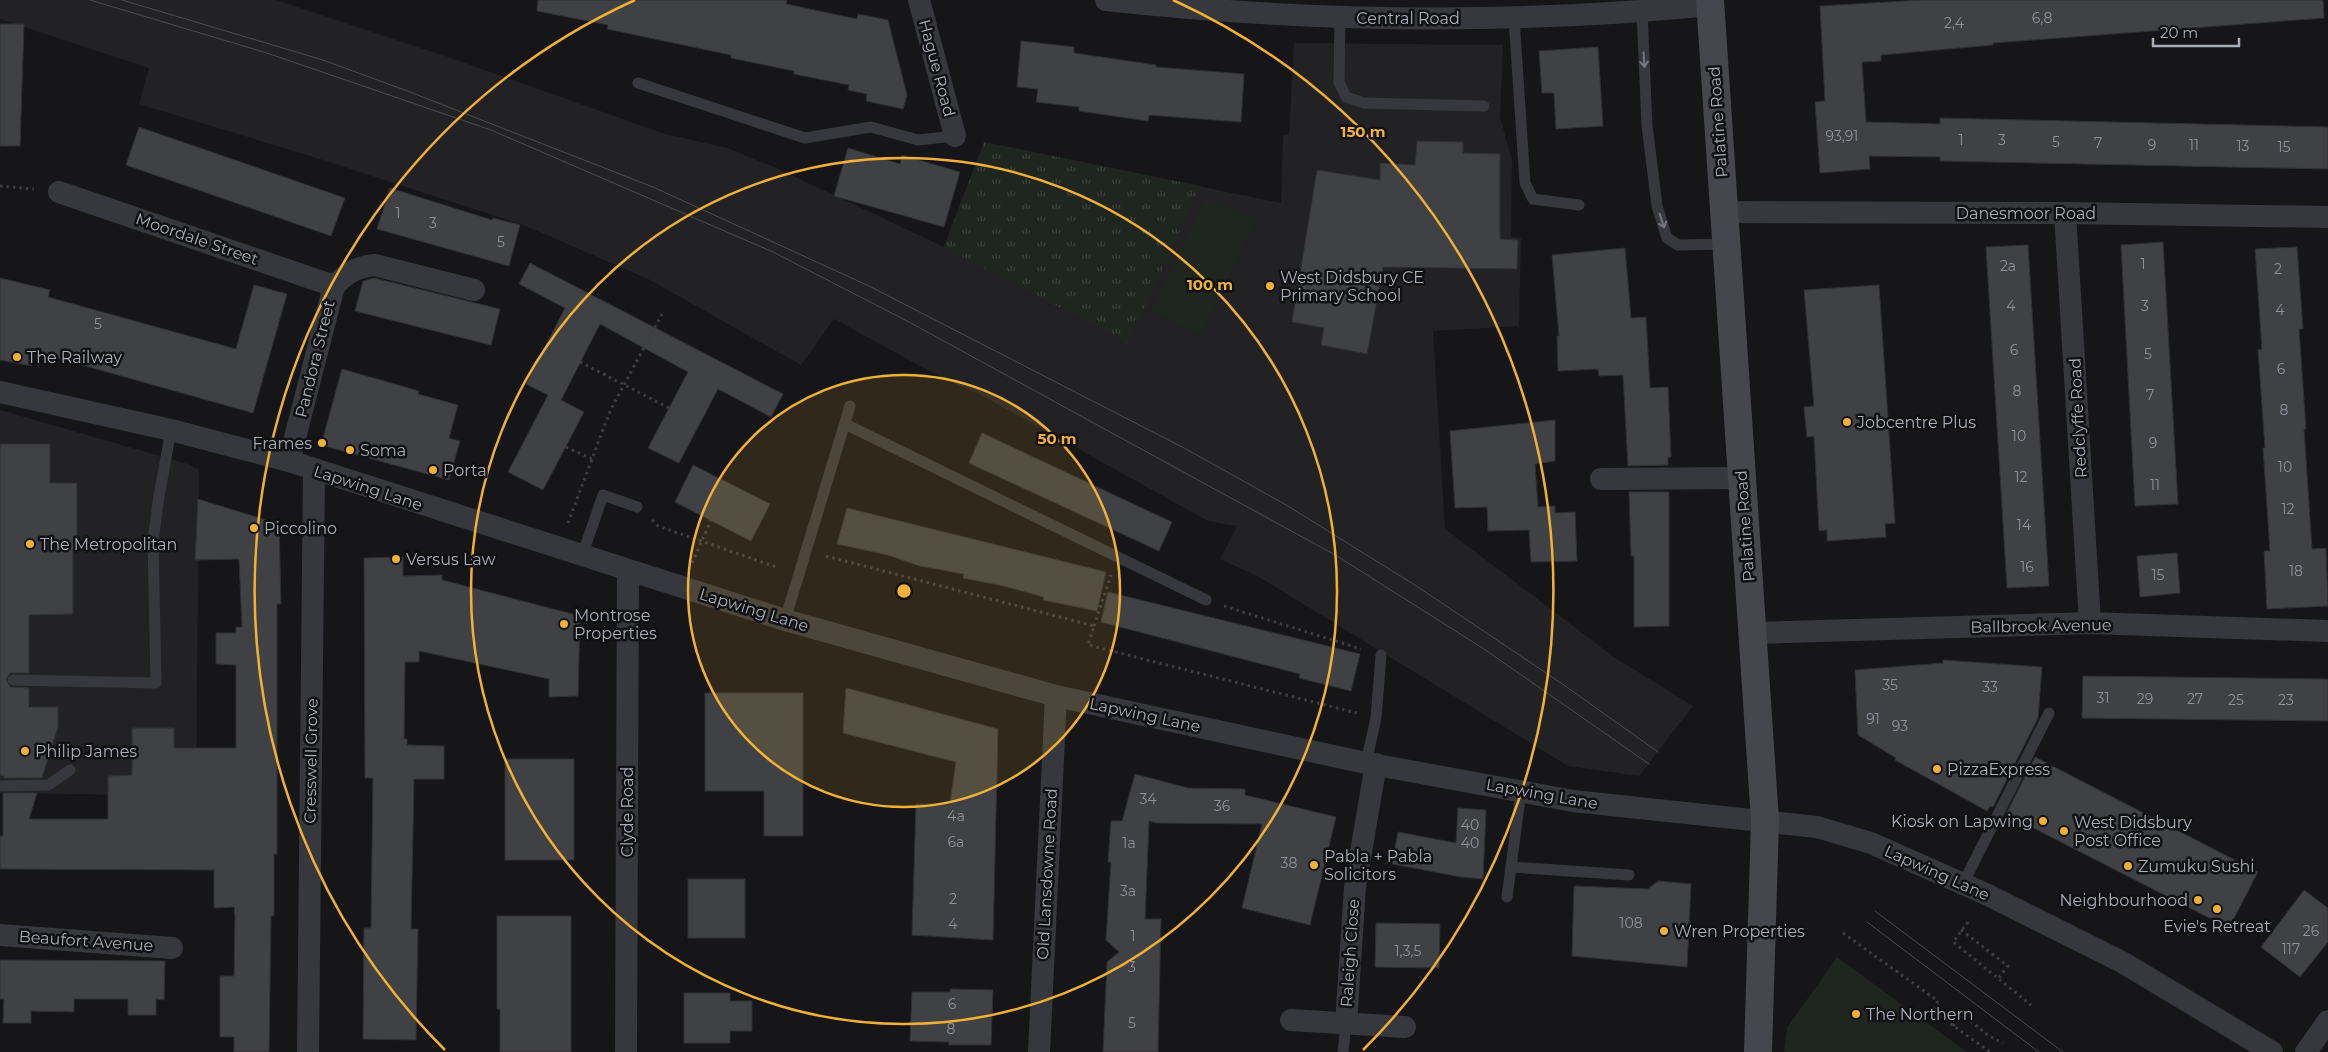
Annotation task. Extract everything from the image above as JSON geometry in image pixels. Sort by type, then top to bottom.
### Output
[{"type":"main road","name":"Palatine Road","points":[[1710,3],[1765,821],[1758,1052]]},
{"type":"street","name":"Hague Road","points":[[919,0],[956,136]]},
{"type":"street","name":"Central Road","points":[[1106,0],[1206,11],[1340,18],[1514,18],[1642,12],[1710,3]]},
{"type":"street","name":"Moordale Street","points":[[59,192],[334,286]]},
{"type":"street","name":"Danesmoor Road","points":[[1725,212],[2065,213],[2328,218]]},
{"type":"street","name":"Redclyffe Road","points":[[2065,213],[2090,623]]},
{"type":"street","points":[[334,286],[346,274],[361,266],[375,265],[474,290]]},
{"type":"street","name":"Pandora Street","points":[[289,461],[334,286]]},
{"type":"street","name":"Lapwing Lane","points":[[0,392],[171,430],[289,461],[785,620],[1056,696],[1371,763],[1573,801],[1658,812],[1817,827],[1870,843],[1963,884],[2122,962],[2272,1052]]},
{"type":"street","name":"Cresswell Grove","points":[[308,1052],[314,470]]},
{"type":"street","points":[[1601,479],[1741,478]]},
{"type":"street","name":"Clyde Road","points":[[626,1052],[628,571]]},
{"type":"street","name":"Ballbrook Avenue","points":[[1753,633],[2090,623],[2328,631]]},
{"type":"street","name":"Old Lansdowne Road","points":[[1039,1052],[1056,696]]},
{"type":"street","name":"Raleigh Close","points":[[1346,1024],[1355,887],[1371,763]]},
{"type":"street","name":"Beaufort Avenue","points":[[0,935],[172,948]]},
{"type":"street","name":"Raleigh Close","points":[[1291,1020],[1405,1026]]},
{"type":"street","points":[[2306,1052],[2328,1021]]},
{"type":"lane","points":[[1642,12],[1647,126],[1657,206],[1667,238],[1678,245],[1725,244]]},
{"type":"lane","points":[[1340,18],[1339,82],[1346,97],[1364,103],[1484,106]]},
{"type":"lane","points":[[1514,18],[1525,183],[1533,200],[1579,205]]},
{"type":"lane","points":[[638,83],[805,138],[871,128],[918,140],[956,136]]},
{"type":"lane","points":[[785,620],[850,406]]},
{"type":"lane","points":[[845,424],[1206,600]]},
{"type":"lane","points":[[13,680],[156,684],[154,542],[158,502],[171,430]]},
{"type":"lane","points":[[582,556],[603,494],[637,507]]},
{"type":"lane","points":[[1371,763],[1381,655]]},
{"type":"lane","points":[[1963,884],[2049,713]]},
{"type":"lane","points":[[0,786],[48,785],[70,770]]},
{"type":"lane","points":[[1507,897],[1521,792]]},
{"type":"lane","points":[[1511,867],[1629,875]]},
{"type":"lane","points":[[1343,1052],[1346,1024]]},
{"type":"path","points":[[0,186],[59,192]]},
{"type":"path","points":[[568,524],[610,411],[662,314]]},
{"type":"path","points":[[580,362],[669,408]]},
{"type":"path","points":[[566,447],[592,460]]},
{"type":"path","points":[[637,507],[658,526],[799,575]]},
{"type":"path","points":[[692,563],[711,520]]},
{"type":"path","points":[[806,550],[1094,626]]},
{"type":"path","points":[[1118,557],[1088,645],[1376,718]]},
{"type":"path","points":[[1206,600],[1381,655]]},
{"type":"path","points":[[1968,922],[1953,942],[2031,1005]]},
{"type":"path","points":[[1961,930],[2008,966],[1998,979]]},
{"type":"path","points":[[1843,933],[1938,1001],[1933,1011],[1990,1052]]},
{"type":"path","points":[[1952,1026],[1962,1014],[1989,1036],[2003,1043]]},
{"type":"shaded area","points":[[0,0],[276,0],[448,57],[665,134],[727,148],[774,167],[944,247],[984,142],[1281,203],[1283,135],[1289,135],[1294,43],[1503,45],[1500,117],[1512,161],[1511,237],[1521,238],[1519,326],[1433,331],[1445,529],[1614,657],[1693,706],[1639,776],[1568,766],[1259,577],[1220,559],[1237,526],[1208,521],[979,394],[942,378],[834,319],[801,365],[648,279],[526,226],[320,159],[139,104],[149,68],[0,19]]},
{"type":"shaded area","points":[[0,410],[188,464],[199,470],[196,796],[0,793]]},
{"type":"green space","points":[[984,142],[1201,186],[1128,343],[944,247]]},
{"type":"green space","points":[[1205,198],[1255,222],[1201,335],[1151,311]]},
{"type":"green space","name":"The Northern","points":[[1837,957],[1967,1052],[1784,1052],[1787,1028]]},
{"type":"building","points":[[538,0],[787,0],[786,4],[857,19],[858,14],[888,20],[907,95],[903,109],[866,101],[867,94],[848,90],[849,85],[794,74],[794,71],[731,58],[731,55],[607,29],[608,25],[537,11]]},
{"type":"building","points":[[1922,0],[2323,0],[2324,18],[1993,43],[1993,45],[1881,55],[1881,61],[1862,62],[1866,122],[1940,124],[1940,118],[2328,127],[2328,169],[1940,161],[1940,157],[1869,156],[1870,169],[1820,173],[1815,102],[1825,101],[1820,6]]},
{"type":"building","points":[[0,24],[24,24],[20,146],[0,146]]},
{"type":"building","points":[[1021,41],[1074,47],[1074,53],[1156,65],[1156,67],[1244,74],[1241,122],[1149,115],[1148,121],[1079,111],[1079,107],[1036,102],[1038,89],[1017,87]]},
{"type":"building","points":[[1598,47],[1603,126],[1556,129],[1554,93],[1542,93],[1539,51]]},
{"type":"building","points":[[139,127],[345,198],[331,236],[126,165]]},
{"type":"building","points":[[1417,141],[1463,142],[1463,153],[1500,154],[1500,239],[1518,240],[1517,269],[1383,267],[1367,354],[1321,345],[1324,328],[1292,322],[1317,170],[1380,180],[1380,163],[1415,165]]},
{"type":"building","points":[[848,148],[900,164],[902,155],[960,172],[944,227],[834,196]]},
{"type":"building","points":[[390,188],[492,220],[493,218],[520,225],[509,266],[377,229]]},
{"type":"building","points":[[2163,242],[2178,504],[2135,506],[2121,245]]},
{"type":"building","points":[[2028,245],[2049,586],[2007,588],[1986,247]]},
{"type":"building","points":[[2297,247],[2303,329],[2299,329],[2312,549],[2326,548],[2328,606],[2267,609],[2264,551],[2270,551],[2258,350],[2262,349],[2255,249]]},
{"type":"building","points":[[1625,248],[1631,318],[1646,317],[1650,388],[1668,387],[1671,457],[1668,457],[1668,465],[1628,466],[1623,375],[1599,376],[1598,369],[1558,371],[1557,336],[1559,336],[1552,255]]},
{"type":"building","points":[[530,263],[783,394],[771,417],[718,389],[679,463],[648,448],[688,372],[600,324],[561,400],[584,412],[543,490],[508,472],[548,395],[526,384],[565,308],[519,284]]},
{"type":"building","points":[[0,278],[50,290],[48,297],[236,349],[254,285],[287,294],[253,413],[36,352],[32,366],[0,360]]},
{"type":"building","points":[[374,278],[500,309],[491,345],[355,311],[363,281]]},
{"type":"building","name":"Jobcentre Plus","points":[[1879,285],[1895,523],[1885,524],[1886,537],[1827,541],[1827,530],[1819,531],[1814,436],[1807,437],[1804,407],[1814,406],[1804,290]]},
{"type":"building","points":[[342,369],[419,391],[418,394],[458,405],[449,438],[460,441],[449,480],[321,445]]},
{"type":"building","points":[[1555,420],[1555,461],[1535,464],[1538,507],[1555,506],[1555,513],[1575,512],[1577,561],[1531,562],[1529,530],[1488,531],[1487,507],[1455,508],[1450,431]]},
{"type":"building","points":[[982,433],[1172,522],[1159,551],[969,463]]},
{"type":"building","points":[[0,444],[50,444],[50,483],[77,483],[77,549],[73,549],[73,614],[29,615],[29,673],[10,673],[6,679],[10,687],[29,688],[29,707],[58,707],[58,727],[42,778],[4,778],[4,776],[0,776]]},
{"type":"building","points":[[693,465],[770,504],[751,541],[675,502]]},
{"type":"building","points":[[1629,492],[1669,492],[1669,626],[1634,627],[1634,556],[1631,556]]},
{"type":"building","points":[[198,499],[279,524],[281,604],[277,604],[277,854],[274,854],[274,916],[271,916],[269,1052],[234,1052],[234,1037],[220,1037],[220,976],[234,976],[235,916],[234,907],[214,908],[214,870],[0,869],[0,836],[3,836],[3,793],[37,793],[29,819],[108,819],[108,776],[132,775],[132,728],[174,728],[174,748],[236,748],[236,665],[216,664],[216,633],[236,633],[236,627],[242,627],[239,559],[195,560]]},
{"type":"building","points":[[847,508],[1106,572],[1097,611],[1043,600],[1044,597],[1004,586],[963,578],[964,574],[920,566],[888,555],[837,544]]},
{"type":"building","points":[[2177,553],[2180,593],[2140,597],[2137,556]]},
{"type":"building","points":[[403,557],[403,576],[442,575],[442,580],[580,616],[578,696],[549,697],[549,679],[419,651],[419,662],[405,662],[404,739],[407,739],[407,745],[444,746],[444,779],[414,779],[411,929],[418,929],[416,1040],[363,1039],[364,928],[371,928],[373,778],[365,778],[364,558]]},
{"type":"building","points":[[1108,592],[1360,654],[1351,691],[1299,678],[1300,674],[1101,622]]},
{"type":"building","points":[[1943,660],[2042,667],[2038,718],[1993,807],[1990,806],[1987,811],[1895,760],[1896,758],[1858,735],[1855,670],[1943,663]]},
{"type":"building","points":[[2083,676],[2328,679],[2328,721],[2082,718]]},
{"type":"building","points":[[846,688],[998,729],[993,940],[912,935],[916,804],[950,804],[956,762],[843,733]]},
{"type":"building","points":[[705,693],[803,693],[803,836],[764,836],[764,791],[705,791]]},
{"type":"building","points":[[2035,757],[2258,872],[2229,928],[2006,814]]},
{"type":"building","points":[[505,759],[574,759],[574,860],[505,860]]},
{"type":"building","points":[[1135,774],[1188,788],[1245,789],[1245,795],[1336,817],[1310,925],[1242,908],[1262,824],[1157,823],[1149,821],[1145,919],[1161,919],[1158,1052],[1103,1052],[1107,962],[1119,952],[1106,940],[1111,862],[1108,862],[1111,821],[1122,821]]},
{"type":"building","points":[[1458,808],[1486,810],[1483,879],[1461,877],[1392,864],[1398,832],[1456,843]]},
{"type":"building","points":[[688,879],[745,879],[745,938],[688,938]]},
{"type":"building","points":[[1658,881],[1691,884],[1687,967],[1572,956],[1574,886],[1648,889]]},
{"type":"building","points":[[2304,890],[2328,908],[2328,942],[2300,977],[2261,947]]},
{"type":"building","points":[[497,916],[571,916],[571,1052],[500,1052],[500,1009],[497,1009]]},
{"type":"building","points":[[1376,923],[1440,924],[1439,968],[1375,967]]},
{"type":"building","points":[[0,960],[165,961],[164,1000],[156,999],[156,1015],[128,1015],[128,999],[74,999],[74,1012],[31,1011],[31,1023],[3,1023],[4,999],[0,999]]},
{"type":"building","points":[[950,989],[993,990],[991,1045],[949,1045],[949,1042],[910,1041],[912,992],[950,992]]},
{"type":"building","points":[[684,993],[730,993],[730,1001],[752,1001],[752,1031],[730,1031],[730,1043],[684,1043]]},
{"type":"tram line","points":[[90,0],[267,53],[491,130],[773,252],[909,322],[1337,556],[1484,649],[1649,764]]},
{"type":"tram line","points":[[122,0],[323,60],[410,92],[653,187],[869,286],[1186,449],[1288,506],[1418,587],[1561,683],[1658,752]]},
{"type":"tram line","points":[[1875,911],[2063,1052]]},
{"type":"tram line","points":[[1867,922],[2039,1052]]},
{"type":"place","name":"West Didsbury CE Primary School","points":[[1270,286]]},
{"type":"place","name":"The Railway","points":[[17,357]]},
{"type":"place","name":"Jobcentre Plus","points":[[1847,422]]},
{"type":"place","name":"Frames","points":[[322,443]]},
{"type":"place","name":"Soma","points":[[350,450]]},
{"type":"place","name":"Porta","points":[[433,470]]},
{"type":"place","name":"Piccolino","points":[[254,528]]},
{"type":"place","name":"The Metropolitan","points":[[30,544]]},
{"type":"place","name":"Versus Law","points":[[396,559]]},
{"type":"place","name":"Montrose Properties","points":[[564,624]]},
{"type":"place","name":"Philip James","points":[[25,751]]},
{"type":"place","name":"PizzaExpress","points":[[1937,769]]},
{"type":"place","name":"Kiosk on Lapwing","points":[[2043,821]]},
{"type":"place","name":"West Didsbury Post Office","points":[[2064,831]]},
{"type":"place","name":"Pabla + Pabla Solicitors","points":[[1314,865]]},
{"type":"place","name":"Zumuku Sushi","points":[[2128,866]]},
{"type":"place","name":"Neighbourhood","points":[[2198,900]]},
{"type":"place","name":"Evie's Retreat","points":[[2217,909]]},
{"type":"place","name":"Wren Properties","points":[[1664,931]]},
{"type":"place","name":"The Northern","points":[[1856,1014]]}]
